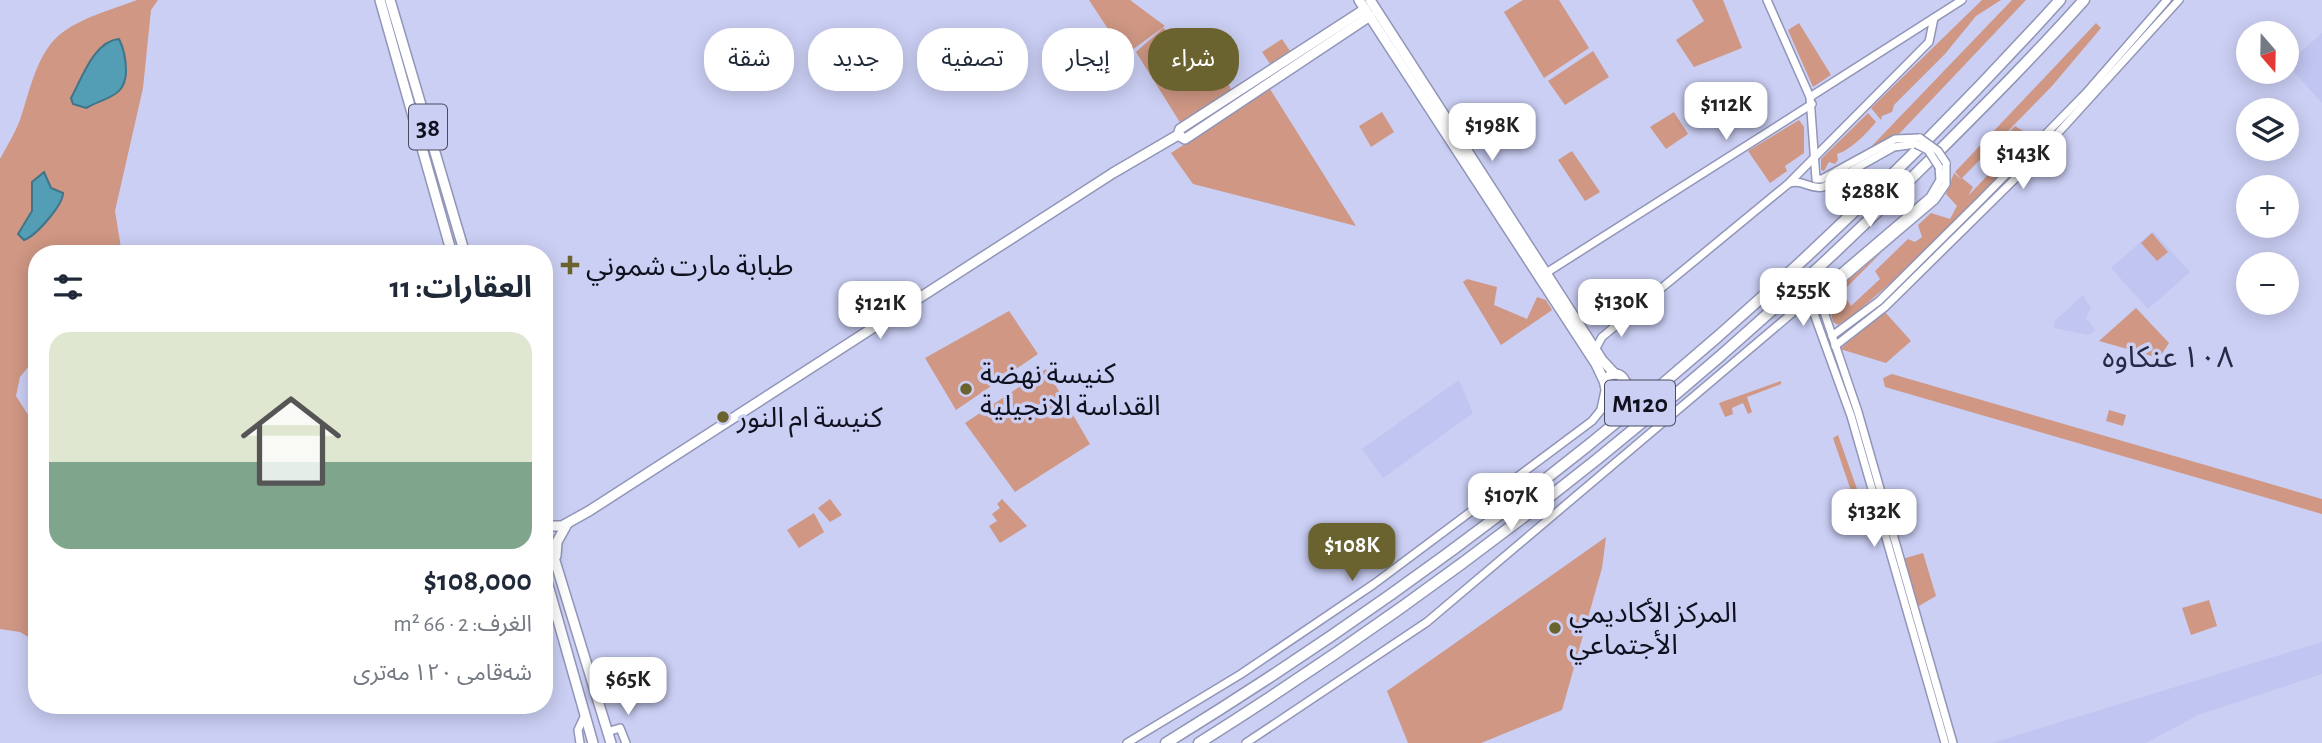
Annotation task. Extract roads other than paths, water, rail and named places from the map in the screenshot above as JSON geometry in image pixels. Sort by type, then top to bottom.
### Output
[{"type":"highway","name":"M120","points":[[1166,743],[1307,653],[1408,583],[1601,436],[1676,373],[1858,207],[2060,0]]},
{"type":"highway","name":"M120","points":[[1199,743],[1412,601],[1639,426],[1748,334],[1850,239],[2084,0]]},
{"type":"highway","points":[[1626,383],[1631,395],[1638,396],[1676,373]]},
{"type":"highway","points":[[1601,436],[1625,407],[1625,400],[1615,394]]},
{"type":"main road","name":"38","points":[[380,0],[449,245]]},
{"type":"main road","name":"38","points":[[390,0],[461,245]]},
{"type":"main road","points":[[1359,0],[1478,176],[1596,364],[1606,385],[1615,394],[1624,389],[1626,383],[1621,375],[1615,374],[1610,376],[1606,385]]},
{"type":"main road","points":[[553,527],[569,523],[1113,173],[1178,135],[1180,129],[1367,11]]},
{"type":"main road","points":[[1478,176],[1595,349],[1615,374]]},
{"type":"main road","points":[[556,568],[557,542],[569,523]]},
{"type":"main road","points":[[553,557],[611,743]]},
{"type":"main road","points":[[553,603],[593,743]]},
{"type":"street","points":[[1367,11],[1383,0]]},
{"type":"street","points":[[1767,0],[1811,100],[1815,132],[1809,173]]},
{"type":"street","points":[[1546,273],[1962,0]]},
{"type":"street","points":[[1835,346],[2022,159],[2167,0]]},
{"type":"street","points":[[1832,336],[1848,332],[1885,307],[2029,165],[2179,0]]},
{"type":"street","points":[[1788,184],[1800,181],[1809,173],[1929,42],[1934,18]]},
{"type":"street","points":[[1246,743],[1427,622],[1779,327],[1815,301],[1930,197],[1940,180],[1943,165],[1918,141],[1894,147],[1824,187],[1809,173]]},
{"type":"street","points":[[2022,159],[2029,165]]},
{"type":"street","points":[[1595,349],[1599,340],[1625,317],[1796,176],[1809,173]]},
{"type":"street","points":[[1815,301],[1832,336],[1858,412],[1953,743]]},
{"type":"street","points":[[1815,301],[1945,743]]},
{"type":"street","points":[[1587,337],[1596,336],[1625,317]]},
{"type":"street","points":[[1581,429],[1600,411],[1606,385]]},
{"type":"street","points":[[1127,743],[1241,674],[1363,592],[1581,429],[1601,413],[1615,394]]},
{"type":"street","points":[[580,743],[578,730],[585,715]]},
{"type":"street","points":[[607,732],[620,728],[626,743]]},
{"type":"place","name":"طبابة مارت شموني","points":[[570,265]]},
{"type":"place","name":"كنيسة نهضة القداسة الانجيلية","points":[[966,389]]},
{"type":"place","name":"كنيسة ام النور","points":[[723,417]]},
{"type":"place","name":"المركز الأكاديمي الأجتماعي","points":[[1555,628]]},
{"type":"district","name":"١٠٨ عنکاوە","points":[[2168,357]]}]
